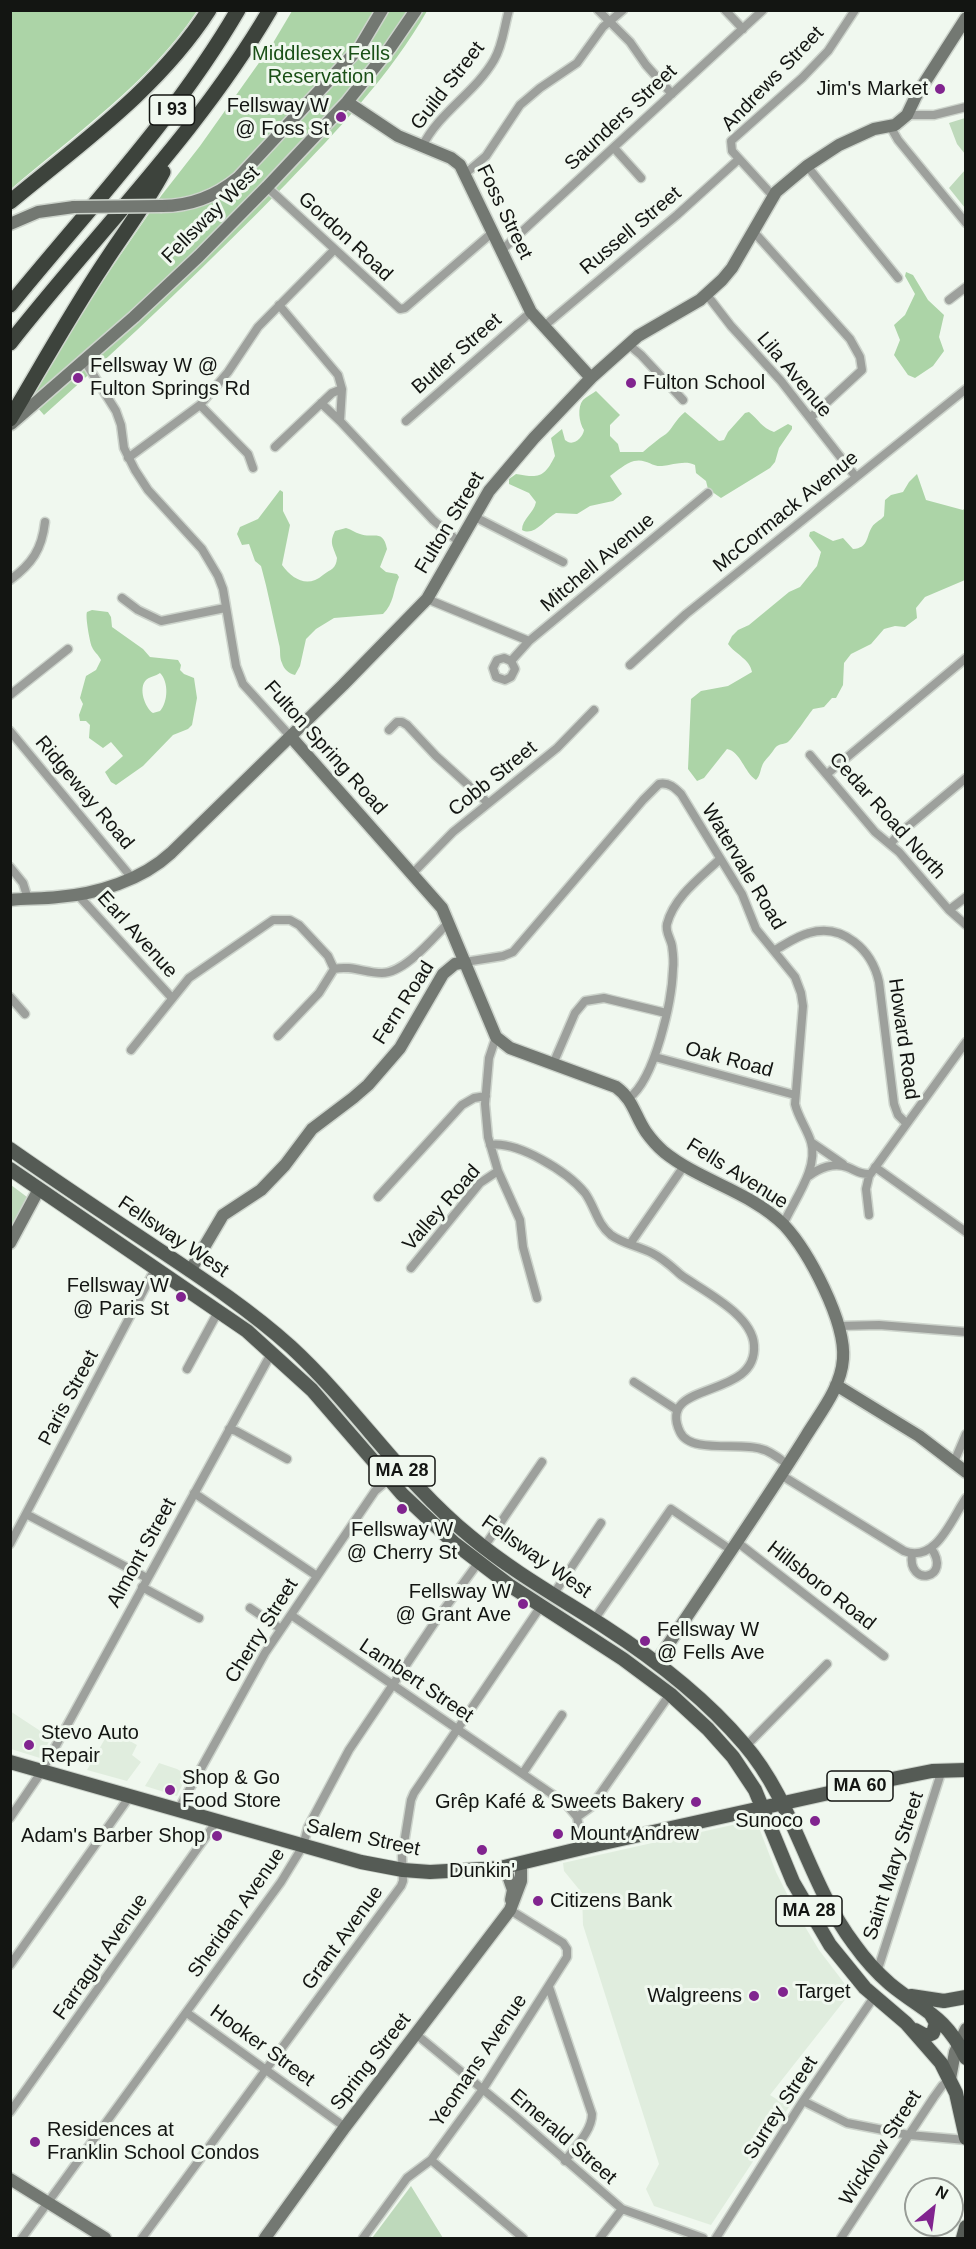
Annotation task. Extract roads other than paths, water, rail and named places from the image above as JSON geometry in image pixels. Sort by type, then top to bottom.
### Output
[{"type":"highway","points":[[10,202],[147,87],[210,10]]},
{"type":"highway","name":"I 93","points":[[10,305],[116,181],[173,109],[209,58],[238,10]]},
{"type":"highway","name":"I 93","points":[[10,343],[182,137],[231,71],[270,10]]},
{"type":"highway","points":[[10,419],[103,265],[151,194],[182,137]]},
{"type":"main road","name":"Fellsway West","points":[[10,1149],[258,1319],[309,1364],[419,1489],[484,1547],[656,1663],[710,1708],[746,1746],[784,1803],[825,1899],[852,1942],[877,1972],[946,2026],[966,2058]]},
{"type":"main road","name":"Fellsway West","points":[[10,1169],[219,1311],[272,1352],[312,1390],[388,1479],[422,1514],[478,1563],[615,1653],[670,1695],[708,1729],[733,1757],[755,1790],[790,1875],[807,1909],[840,1959],[874,1997],[906,2023],[931,2050],[950,2079]]},
{"type":"main road","name":"Salem Street","points":[[10,1762],[361,1862],[403,1870],[448,1872],[521,1864],[763,1807],[942,1770]]},
{"type":"main road","name":"MA 60","points":[[942,1770],[966,1770]]},
{"type":"main road","points":[[904,1994],[944,2001],[966,1997]]},
{"type":"main road","points":[[906,2023],[922,2035],[933,2033],[936,2029],[935,2020],[926,2009]]},
{"type":"main road","name":"MA 28","points":[[950,2079],[960,2108],[966,2139]]},
{"type":"main road","points":[[963,2238],[966,2227]]},
{"type":"street","name":"Fellsway West","points":[[10,224],[38,212],[74,207],[183,205],[219,192],[238,178],[360,47],[382,10]]},
{"type":"street","name":"Fellsway West","points":[[10,425],[199,256],[267,187],[347,102],[390,48],[416,10]]},
{"type":"street","name":"Guild Street","points":[[422,147],[429,131],[471,89],[494,61],[500,48],[509,10]]},
{"type":"street","points":[[598,10],[630,42],[645,65],[672,94]]},
{"type":"street","points":[[465,174],[486,156],[520,105],[540,88],[577,63],[598,33],[623,10]]},
{"type":"street","points":[[725,10],[743,29]]},
{"type":"street","name":"Saunders Street","points":[[502,250],[763,10]]},
{"type":"street","name":"Andrews Street","points":[[773,196],[730,148],[732,141],[802,78],[828,51],[855,10]]},
{"type":"street","points":[[966,18],[916,96],[907,115],[934,115],[966,107]]},
{"type":"street","name":"Foss Street","points":[[347,102],[398,136],[453,159],[465,174],[531,312],[591,378]]},
{"type":"street","name":"Fulton Street","points":[[10,900],[78,894],[132,878],[164,860],[291,737],[427,599],[483,498],[591,378],[628,344],[707,294],[732,268],[773,196],[807,166],[863,133],[900,122],[907,115]]},
{"type":"street","points":[[890,126],[898,140],[966,223]]},
{"type":"street","points":[[614,148],[641,178]]},
{"type":"street","name":"Russell Street","points":[[543,327],[677,215],[739,159]]},
{"type":"street","points":[[807,166],[898,278]]},
{"type":"street","name":"Gordon Road","points":[[267,187],[400,309],[405,308],[493,232]]},
{"type":"street","points":[[753,231],[850,339],[860,357],[862,370],[810,418]]},
{"type":"street","points":[[128,458],[200,405],[228,372],[258,327],[334,250]]},
{"type":"street","points":[[949,300],[966,287]]},
{"type":"street","name":"Lila Avenue","points":[[707,294],[731,326],[772,369],[856,477]]},
{"type":"street","points":[[279,305],[338,375],[342,389],[340,421]]},
{"type":"street","name":"Butler Street","points":[[406,421],[531,312]]},
{"type":"street","points":[[628,344],[683,400]]},
{"type":"street","name":"Fulton Spring Road","points":[[84,360],[116,411],[121,425],[122,443],[128,458],[148,490],[189,533],[212,563],[222,589],[236,666],[243,684],[440,906],[449,922],[496,1037]]},
{"type":"street","name":"McCormack Avenue","points":[[630,665],[686,614],[966,388]]},
{"type":"street","points":[[275,447],[332,393],[342,389]]},
{"type":"street","points":[[321,403],[433,520],[459,542]]},
{"type":"street","points":[[200,405],[248,454],[253,468]]},
{"type":"street","name":"Mitchell Avenue","points":[[511,660],[529,641],[708,493]]},
{"type":"street","points":[[473,516],[563,562]]},
{"type":"street","points":[[10,580],[22,571],[41,546],[45,522]]},
{"type":"street","points":[[122,598],[138,610],[161,621],[225,608]]},
{"type":"street","points":[[427,599],[529,641]]},
{"type":"street","points":[[10,695],[68,649]]},
{"type":"street","points":[[827,774],[966,658]]},
{"type":"street","name":"Cobb Street","points":[[412,874],[450,834],[562,744],[594,710]]},
{"type":"street","points":[[389,729],[396,722],[404,723],[436,756],[488,803]]},
{"type":"street","name":"Ridgeway Road","points":[[10,730],[132,878]]},
{"type":"street","name":"Cedar Road North","points":[[810,755],[875,832],[890,844],[966,925]]},
{"type":"street","points":[[890,844],[966,778]]},
{"type":"street","name":"Fern Road","points":[[190,1271],[224,1215],[261,1190],[285,1165],[312,1129],[368,1085],[407,1039],[443,974],[455,964],[503,957],[513,952],[643,800],[659,784],[667,784]]},
{"type":"street","name":"Watervale Road","points":[[667,784],[681,795],[742,894],[756,929],[795,977],[803,1000],[795,1095],[799,1118],[811,1142],[811,1167],[808,1178],[783,1225]]},
{"type":"street","points":[[537,1298],[523,1247],[520,1220],[498,1170],[490,1145],[486,1096],[489,1058],[496,1037],[510,1048],[608,1083],[629,1098],[641,1085],[655,1057],[666,1013],[673,968],[668,922],[688,889],[719,860]]},
{"type":"street","points":[[10,867],[23,883],[28,898]]},
{"type":"street","name":"Earl Avenue","points":[[78,894],[172,998]]},
{"type":"street","points":[[950,910],[966,897]]},
{"type":"street","points":[[132,1050],[189,978],[273,920],[284,920],[299,925],[328,956],[334,969]]},
{"type":"street","points":[[278,1036],[319,993],[334,969],[345,967],[383,973],[394,971],[449,922]]},
{"type":"street","name":"Howard Road","points":[[775,950],[805,934],[822,931],[842,934],[852,940],[869,957],[877,972],[879,982],[894,1104],[898,1115],[906,1123]]},
{"type":"street","points":[[10,997],[26,1014]]},
{"type":"street","points":[[554,1064],[575,1013],[585,1001],[604,998],[666,1013]]},
{"type":"street","points":[[869,1215],[866,1189],[873,1170],[966,1042]]},
{"type":"street","name":"Oak Road","points":[[655,1057],[795,1095]]},
{"type":"street","points":[[378,1197],[462,1105],[474,1098],[486,1096]]},
{"type":"street","name":"Fells Avenue","points":[[629,1098],[645,1131],[664,1151],[684,1166],[743,1197],[783,1225],[815,1271],[840,1326],[843,1359],[836,1385],[784,1470],[656,1663]]},
{"type":"street","points":[[811,1142],[861,1174],[873,1170]]},
{"type":"street","points":[[490,1145],[507,1145],[525,1152],[573,1181],[588,1197],[604,1228],[612,1236],[657,1256],[721,1301],[742,1322],[754,1341],[754,1357],[743,1375],[691,1396],[677,1410],[679,1431],[690,1442],[702,1445],[739,1445],[761,1449],[784,1470],[895,1546],[912,1554],[931,1548],[940,1539],[966,1498]]},
{"type":"street","points":[[630,1244],[684,1166]]},
{"type":"street","points":[[808,1178],[826,1167],[846,1166]]},
{"type":"street","name":"Valley Road","points":[[411,1268],[480,1183],[498,1170]]},
{"type":"street","points":[[873,1170],[966,1232]]},
{"type":"street","points":[[10,1243],[39,1189]]},
{"type":"street","name":"Paris Street","points":[[10,1544],[156,1267]]},
{"type":"street","points":[[187,1369],[219,1311]]},
{"type":"street","points":[[840,1326],[879,1325],[966,1332]]},
{"type":"street","name":"Almont Street","points":[[10,1818],[42,1771],[272,1352]]},
{"type":"street","points":[[634,1382],[677,1410]]},
{"type":"street","points":[[836,1385],[919,1436],[966,1472]]},
{"type":"street","points":[[229,1429],[287,1459]]},
{"type":"street","points":[[954,1462],[966,1434]]},
{"type":"street","points":[[484,1547],[542,1462]]},
{"type":"street","name":"Cherry Street","points":[[178,1810],[243,1691],[281,1629],[375,1491],[388,1479]]},
{"type":"street","points":[[194,1493],[317,1576]]},
{"type":"street","name":"Hillsboro Road","points":[[594,1620],[671,1509],[734,1546],[884,1656]]},
{"type":"street","points":[[26,1514],[147,1578]]},
{"type":"street","points":[[553,1595],[601,1522]]},
{"type":"street","points":[[912,1554],[914,1570],[920,1575],[928,1576],[936,1570],[938,1563],[931,1548]]},
{"type":"street","name":"Sheridan Avenue","points":[[22,2238],[188,2013],[281,1882],[303,1846],[308,1827],[349,1750],[478,1563]]},
{"type":"street","points":[[142,1587],[199,1618]]},
{"type":"street","name":"Grant Avenue","points":[[142,2238],[401,1886],[402,1856],[411,1800],[418,1786],[541,1606]]},
{"type":"street","points":[[250,1608],[281,1629]]},
{"type":"street","name":"Lambert Street","points":[[291,1615],[523,1773],[569,1806],[577,1817]]},
{"type":"street","points":[[746,1746],[826,1664]]},
{"type":"street","points":[[583,1848],[577,1817],[591,1807],[670,1695]]},
{"type":"street","points":[[523,1773],[561,1715]]},
{"type":"street","name":"Saint Mary Street","points":[[877,1972],[942,1770]]},
{"type":"street","points":[[10,1965],[130,1796]]},
{"type":"street","name":"Farragut Avenue","points":[[10,2112],[217,1821]]},
{"type":"street","name":"Spring Street","points":[[265,2238],[345,2127],[417,2036],[510,1910],[521,1881],[521,1864]]},
{"type":"street","points":[[505,1867],[513,1890],[510,1910]]},
{"type":"street","name":"Yeomans Avenue","points":[[363,2238],[407,2178],[431,2160],[483,2090],[567,1957],[566,1946],[510,1910]]},
{"type":"street","points":[[549,1987],[592,2114],[589,2128],[565,2161]]},
{"type":"street","name":"Surrey Street","points":[[716,2238],[803,2101],[874,1997]]},
{"type":"street","name":"Hooker Street","points":[[188,2013],[345,2127]]},
{"type":"street","points":[[950,2079],[958,2044],[966,2029]]},
{"type":"street","name":"Emerald Street","points":[[417,2036],[622,2209],[703,2238]]},
{"type":"street","name":"Wicklow Street","points":[[842,2238],[942,2086],[950,2079]]},
{"type":"street","points":[[803,2101],[847,2122],[909,2135],[966,2139]]},
{"type":"street","points":[[431,2160],[524,2238]]},
{"type":"street","points":[[10,2179],[105,2238]]},
{"type":"street","points":[[600,2238],[622,2209]]},
{"type":"street","points":[[507,2238],[514,2230]]},
{"type":"place","name":"Jim's Market","points":[[940,89]]},
{"type":"place","name":"Fellsway W @ Foss St","points":[[341,117]]},
{"type":"place","name":"Fellsway W @ Fulton Springs Rd","points":[[78,378]]},
{"type":"place","name":"Fulton School","points":[[631,383]]},
{"type":"place","name":"Fellsway W @ Paris St","points":[[181,1297]]},
{"type":"place","name":"Fellsway W @ Cherry St","points":[[402,1509]]},
{"type":"place","name":"Fellsway W @ Grant Ave","points":[[523,1604]]},
{"type":"place","name":"Fellsway W @ Fells Ave","points":[[645,1641]]},
{"type":"place","name":"Stevo Auto Repair","points":[[29,1745]]},
{"type":"place","name":"Shop & Go Food Store","points":[[170,1790]]},
{"type":"place","name":"Grêp Kafé & Sweets Bakery","points":[[696,1802]]},
{"type":"place","name":"Sunoco","points":[[815,1821]]},
{"type":"place","name":"Mount Andrew","points":[[558,1834]]},
{"type":"place","name":"Adam's Barber Shop","points":[[217,1836]]},
{"type":"place","name":"Dunkin'","points":[[482,1850]]},
{"type":"place","name":"Citizens Bank","points":[[538,1901]]},
{"type":"place","name":"Target","points":[[783,1992]]},
{"type":"place","name":"Walgreens","points":[[754,1996]]},
{"type":"place","name":"Residences at Franklin School Condos","points":[[35,2142]]},
{"type":"park label","name":"Middlesex Fells Reservation","points":[[321,66]]}]
